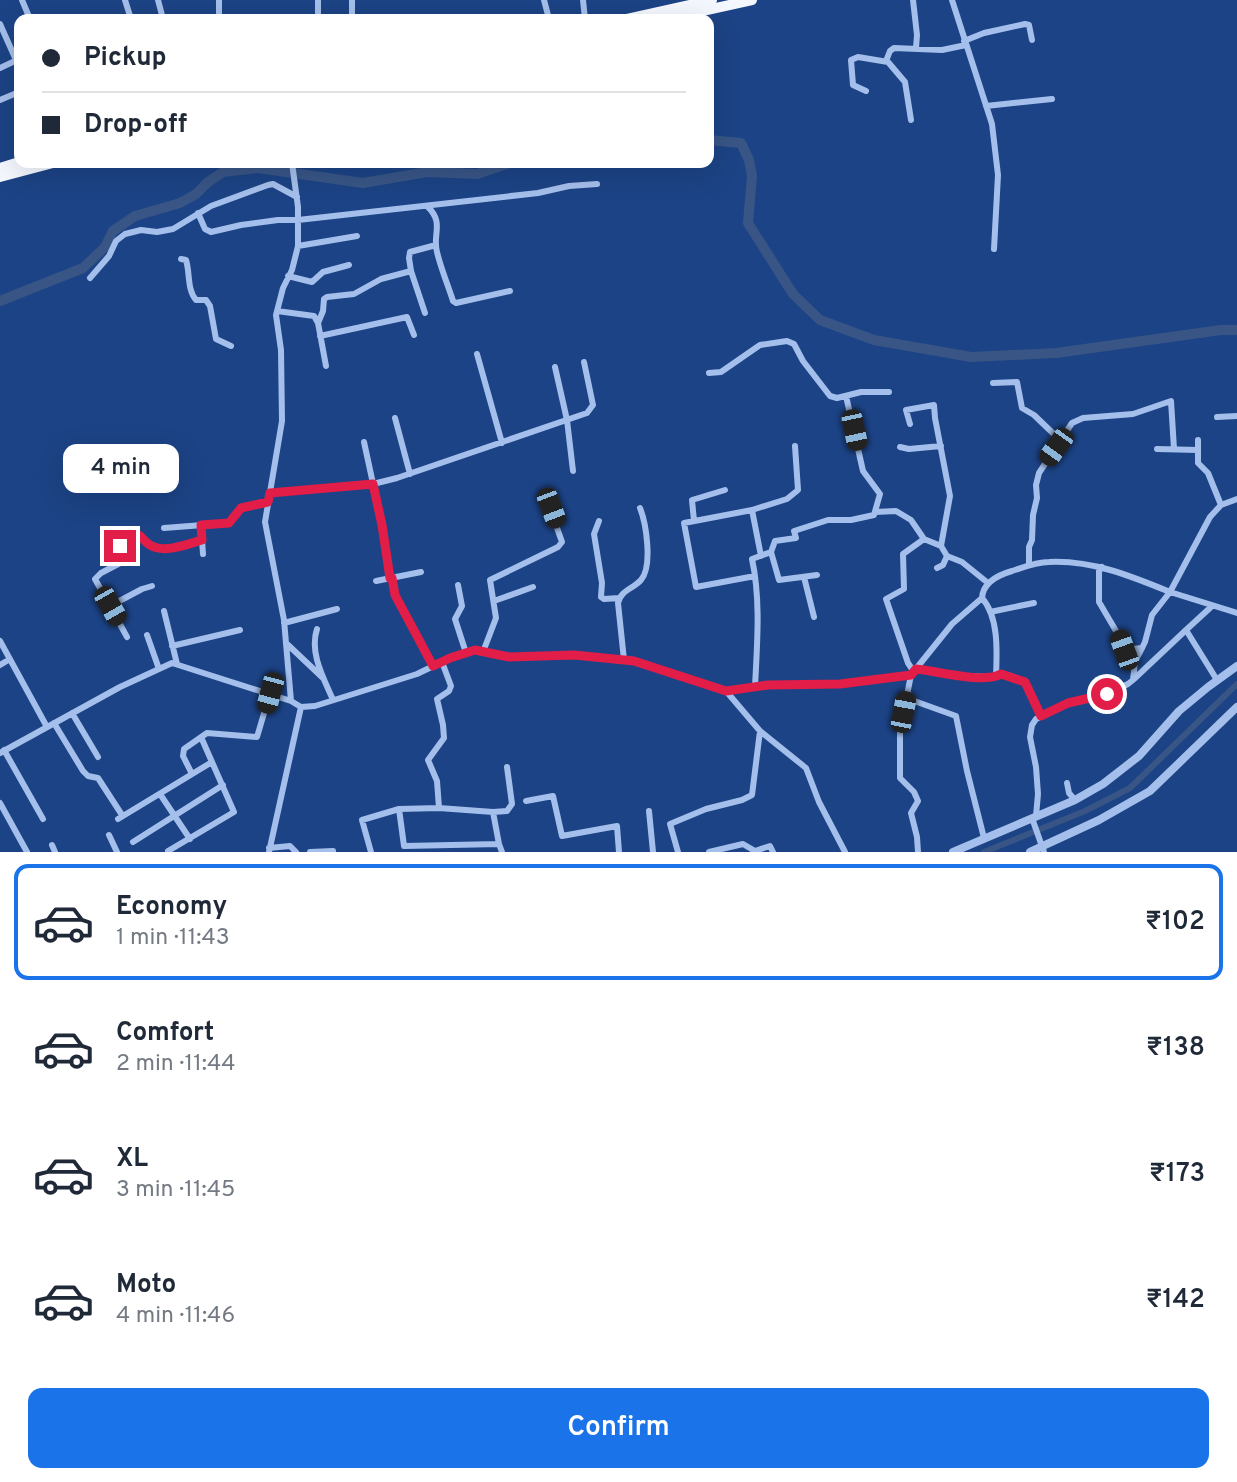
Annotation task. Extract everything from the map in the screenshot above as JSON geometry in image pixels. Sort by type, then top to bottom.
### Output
[{"type":"highway","points":[[649,14],[712,0]]},
{"type":"highway","points":[[689,14],[752,0]]},
{"type":"highway","points":[[0,177],[34,168]]},
{"type":"street","points":[[913,0],[916,48]]},
{"type":"street","points":[[952,0],[992,124],[998,175],[994,249]]},
{"type":"street","points":[[0,24],[14,51]]},
{"type":"street","points":[[886,61],[891,49],[942,50],[965,43],[984,33],[1025,24],[1029,25],[1032,40]]},
{"type":"street","points":[[866,91],[853,85],[851,60],[858,57],[886,61],[905,82],[911,120]]},
{"type":"street","points":[[986,106],[1052,99]]},
{"type":"street","points":[[291,701],[284,623],[265,522],[282,421],[281,350],[277,311],[298,246],[294,168]]},
{"type":"street","points":[[90,278],[109,256],[116,241],[125,234],[141,229],[165,231],[222,201],[268,184],[297,194]]},
{"type":"street","points":[[198,213],[205,229],[211,232],[278,220],[426,206],[597,184]]},
{"type":"street","points":[[426,206],[433,211],[439,230],[436,245],[453,301],[456,303],[510,291]]},
{"type":"street","points":[[298,246],[357,236]]},
{"type":"street","points":[[425,313],[411,271],[410,252],[436,245]]},
{"type":"street","points":[[181,259],[186,260],[192,295],[196,300],[206,300],[210,306],[214,336],[223,344],[231,346]]},
{"type":"street","points":[[288,276],[312,282],[323,272],[349,265]]},
{"type":"street","points":[[318,323],[324,299],[327,297],[354,294],[381,279],[411,271]]},
{"type":"street","points":[[277,311],[314,316],[318,323],[326,366]]},
{"type":"street","points":[[320,336],[407,317],[414,335]]},
{"type":"street","points":[[709,373],[721,372],[760,345],[787,341],[794,344],[830,396],[837,398],[861,392],[889,392]]},
{"type":"street","points":[[477,354],[502,443]]},
{"type":"street","points":[[270,493],[373,484],[410,474],[587,413],[592,409],[584,362]]},
{"type":"street","points":[[555,367],[567,420],[573,471]]},
{"type":"street","points":[[993,383],[1017,382],[1022,408],[1034,415],[1060,440]]},
{"type":"street","points":[[817,575],[779,580],[771,552],[775,541],[796,538],[794,531],[828,520],[851,520],[874,515],[880,494],[863,471],[846,396]]},
{"type":"street","points":[[1029,565],[1029,547],[1037,498],[1036,485],[1043,465],[1077,420],[1133,414],[1171,401],[1174,450]]},
{"type":"street","points":[[909,424],[906,410],[934,405],[950,496],[941,546]]},
{"type":"street","points":[[1217,417],[1237,416]]},
{"type":"street","points":[[395,418],[410,474]]},
{"type":"street","points":[[1198,440],[1198,463],[1208,473],[1221,505]]},
{"type":"street","points":[[364,442],[395,595],[433,666]]},
{"type":"street","points":[[755,576],[696,587],[684,523],[752,510],[787,499],[798,490],[795,446]]},
{"type":"street","points":[[900,447],[909,449],[941,446]]},
{"type":"street","points":[[1157,449],[1198,450]]},
{"type":"street","points":[[694,521],[692,500],[725,490]]},
{"type":"street","points":[[1132,680],[1135,662],[1152,615],[1170,592],[1210,517],[1221,505],[1237,499]]},
{"type":"street","points":[[164,528],[229,523],[241,508],[268,502]]},
{"type":"street","points":[[483,652],[496,618],[489,583],[494,577],[558,547],[562,542],[551,508]]},
{"type":"street","points":[[599,521],[594,534],[601,597],[604,600],[619,598],[642,579],[645,572],[647,542],[640,508]]},
{"type":"street","points":[[752,510],[761,556]]},
{"type":"street","points":[[875,512],[896,511],[911,520],[924,539],[941,546],[947,556],[962,562],[988,583]]},
{"type":"street","points":[[201,525],[203,554]]},
{"type":"street","points":[[128,637],[95,579],[124,561],[122,543],[137,534],[149,545],[160,548],[202,540]]},
{"type":"street","points":[[914,672],[908,663],[886,599],[904,589],[903,554],[924,539]]},
{"type":"street","points":[[755,687],[757,626],[752,559],[771,552]]},
{"type":"street","points":[[937,568],[943,565],[947,556]]},
{"type":"street","points":[[996,677],[997,653],[990,612],[982,598],[982,591],[988,583],[1002,574],[1029,565],[1049,562],[1102,567],[1130,575],[1211,607],[1226,608],[1237,613]]},
{"type":"street","points":[[1102,567],[1099,571],[1099,602],[1124,650],[1142,648]]},
{"type":"street","points":[[376,581],[421,572]]},
{"type":"street","points":[[804,577],[814,617]]},
{"type":"street","points":[[110,606],[152,586]]},
{"type":"street","points":[[458,586],[462,606],[455,619],[466,653]]},
{"type":"street","points":[[494,601],[533,587]]},
{"type":"street","points":[[619,598],[624,660]]},
{"type":"street","points":[[918,852],[911,813],[918,802],[914,792],[900,778],[900,730],[906,698],[914,672],[952,624],[982,598]]},
{"type":"street","points":[[990,612],[1034,603]]},
{"type":"street","points":[[1044,849],[1034,817],[1037,781],[1030,737],[1032,725],[1041,716],[1068,703],[1124,688],[1211,607]]},
{"type":"street","points":[[284,623],[337,609]]},
{"type":"street","points":[[164,611],[177,664]]},
{"type":"street","points":[[317,629],[313,640],[333,701]]},
{"type":"street","points":[[172,646],[240,630]]},
{"type":"street","points":[[1186,630],[1217,680]]},
{"type":"street","points":[[147,635],[159,669]]},
{"type":"street","points":[[0,641],[47,727]]},
{"type":"street","points":[[286,643],[325,680]]},
{"type":"street","points":[[43,819],[2,751],[172,663],[270,693],[291,701],[300,708],[333,701],[417,674],[475,650],[509,657],[574,655],[634,661],[726,691],[755,687],[840,684],[914,672],[996,677],[1001,674],[1025,682],[1041,716]]},
{"type":"street","points":[[0,665],[10,659]]},
{"type":"street","points":[[439,808],[437,781],[428,760],[444,738],[437,699],[449,691],[451,686],[442,662]]},
{"type":"street","points":[[953,852],[1075,800],[1103,784],[1139,756],[1179,711],[1237,666]]},
{"type":"street","points":[[726,691],[760,731],[806,768],[819,802],[845,852]]},
{"type":"street","points":[[192,774],[183,756],[184,749],[207,733],[257,737],[270,693]]},
{"type":"street","points":[[906,698],[956,716],[984,838]]},
{"type":"street","points":[[1030,852],[1044,849],[1150,791],[1237,707]]},
{"type":"street","points":[[296,852],[289,846],[269,850],[300,708]]},
{"type":"street","points":[[72,713],[98,757]]},
{"type":"street","points":[[54,723],[83,771],[88,776],[98,778],[120,817],[212,762]]},
{"type":"street","points":[[678,852],[670,824],[706,809],[742,800],[752,794],[760,731]]},
{"type":"street","points":[[168,851],[234,812],[201,737]]},
{"type":"street","points":[[371,852],[362,820],[399,809],[507,811],[512,804],[507,766]]},
{"type":"street","points":[[1067,783],[1069,793],[1075,800]]},
{"type":"street","points":[[133,842],[223,785]]},
{"type":"street","points":[[160,793],[190,839]]},
{"type":"street","points":[[526,801],[553,796],[562,836],[617,826],[619,852]]},
{"type":"street","points":[[0,803],[27,852]]},
{"type":"street","points":[[399,809],[404,846],[499,844]]},
{"type":"street","points":[[649,811],[653,852]]},
{"type":"street","points":[[493,812],[502,852]]},
{"type":"street","points":[[109,835],[117,852]]},
{"type":"street","points":[[709,852],[743,844],[755,851],[770,846],[773,852]]},
{"type":"street","points":[[310,852],[333,851]]},
{"type":"waterway","points":[[714,140],[741,143],[749,160],[752,176],[748,223],[793,294],[820,320],[874,340],[971,357],[1056,353],[1237,330]]},
{"type":"waterway","points":[[0,301],[83,268],[105,247],[113,231],[135,216],[180,203],[223,172],[258,168]]},
{"type":"waterway","points":[[258,168],[363,183],[427,172],[477,174],[495,168]]},
{"type":"waterway","points":[[984,852],[1085,811],[1130,788],[1237,684]]},
{"type":"route","points":[[120,546],[137,534],[149,545],[160,548],[202,540],[201,525],[229,523],[241,508],[268,502],[270,493],[373,484],[395,595],[433,666],[475,650],[509,657],[574,655],[634,661],[726,691],[768,685],[873,681],[911,675],[916,669],[948,675],[996,677],[1001,674],[1025,682],[1041,716],[1068,703],[1107,694]]}]
